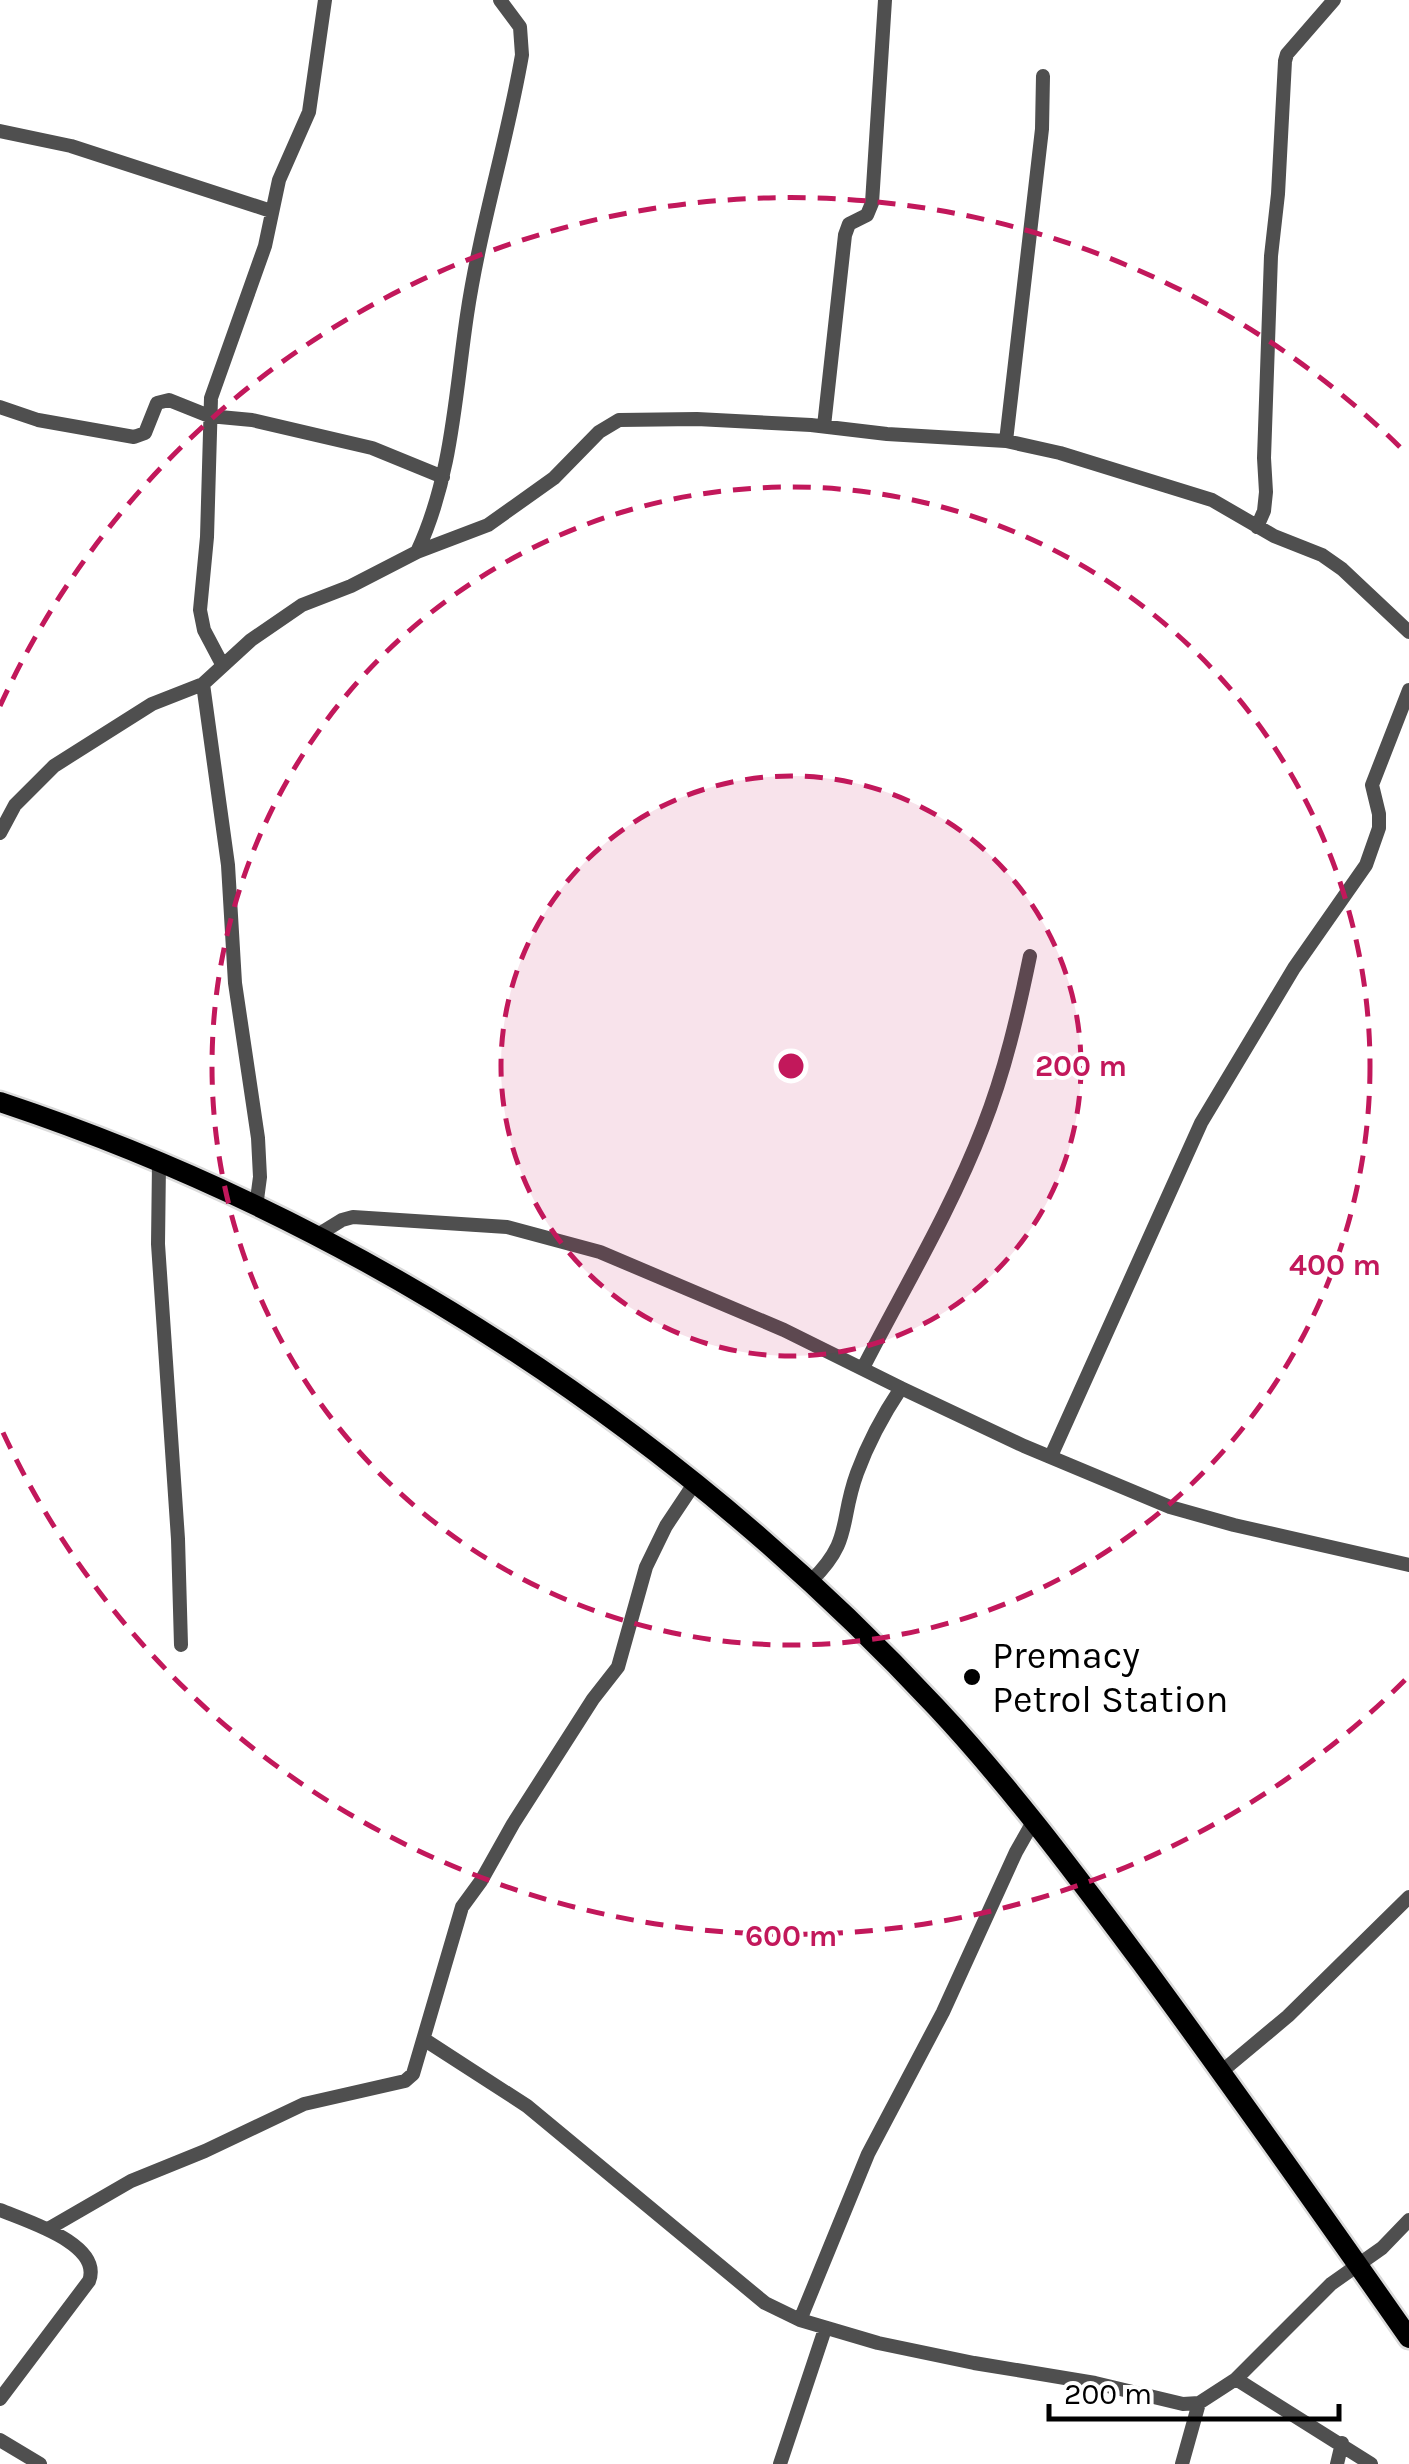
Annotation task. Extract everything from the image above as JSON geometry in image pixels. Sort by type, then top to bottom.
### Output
[{"type":"highway","points":[[0,1102],[159,1163],[316,1236],[430,1298],[505,1345],[696,1480],[811,1581],[938,1709],[1034,1822],[1221,2072],[1409,2338]]},
{"type":"street","points":[[223,666],[200,619],[208,416],[216,380],[265,246],[285,166],[308,112],[325,0]]},
{"type":"street","points":[[418,552],[432,521],[443,477],[467,315],[522,54],[520,27],[500,0]]},
{"type":"street","points":[[824,426],[845,234],[849,224],[867,214],[872,204],[885,0]]},
{"type":"street","points":[[1257,527],[1266,492],[1271,256],[1284,61],[1334,0]]},
{"type":"street","points":[[1006,441],[1042,128],[1043,76]]},
{"type":"street","points":[[0,132],[72,146],[271,211]]},
{"type":"street","points":[[0,407],[38,420],[134,437],[145,433],[155,407],[164,400],[208,416],[252,420],[372,448],[443,477]]},
{"type":"street","points":[[0,833],[15,804],[54,766],[152,704],[204,684],[264,630],[302,605],[488,525],[554,478],[600,432],[619,420],[697,418],[1006,441],[1197,494],[1257,527],[1333,561],[1409,632]]},
{"type":"street","points":[[204,684],[228,865],[234,983],[258,1138],[260,1177],[256,1207]]},
{"type":"street","points":[[1050,1456],[1201,1123],[1294,968],[1366,864],[1378,828],[1372,785],[1409,690]]},
{"type":"street","points":[[863,1368],[948,1205],[985,1123],[1016,1024],[1030,956]]},
{"type":"street","points":[[159,1163],[158,1244],[179,1553],[180,1645]]},
{"type":"street","points":[[316,1236],[353,1217],[507,1227],[600,1252],[634,1264],[1146,1498],[1191,1514],[1409,1565]]},
{"type":"street","points":[[811,1581],[840,1547],[849,1498],[864,1456],[900,1388]]},
{"type":"street","points":[[48,2229],[131,2181],[304,2104],[405,2081],[416,2069],[462,1907],[618,1667],[646,1567],[666,1526],[696,1480]]},
{"type":"street","points":[[800,2320],[868,2154],[943,2012],[1016,1852],[1034,1822]]},
{"type":"street","points":[[1221,2072],[1274,2030],[1409,1897]]},
{"type":"street","points":[[425,2040],[503,2088],[764,2303],[825,2329],[1184,2404],[1199,2403],[1236,2378],[1331,2284],[1382,2248],[1409,2220]]},
{"type":"street","points":[[0,2210],[48,2229],[85,2254],[92,2264],[92,2274],[0,2399]]},
{"type":"street","points":[[780,2464],[825,2329]]},
{"type":"street","points":[[1236,2378],[1372,2464]]},
{"type":"street","points":[[1182,2464],[1199,2403]]},
{"type":"street","points":[[0,2440],[40,2464]]},
{"type":"street","points":[[1337,2464],[1342,2443]]},
{"type":"place","name":"Premacy Petrol Station","points":[[972,1677]]}]
